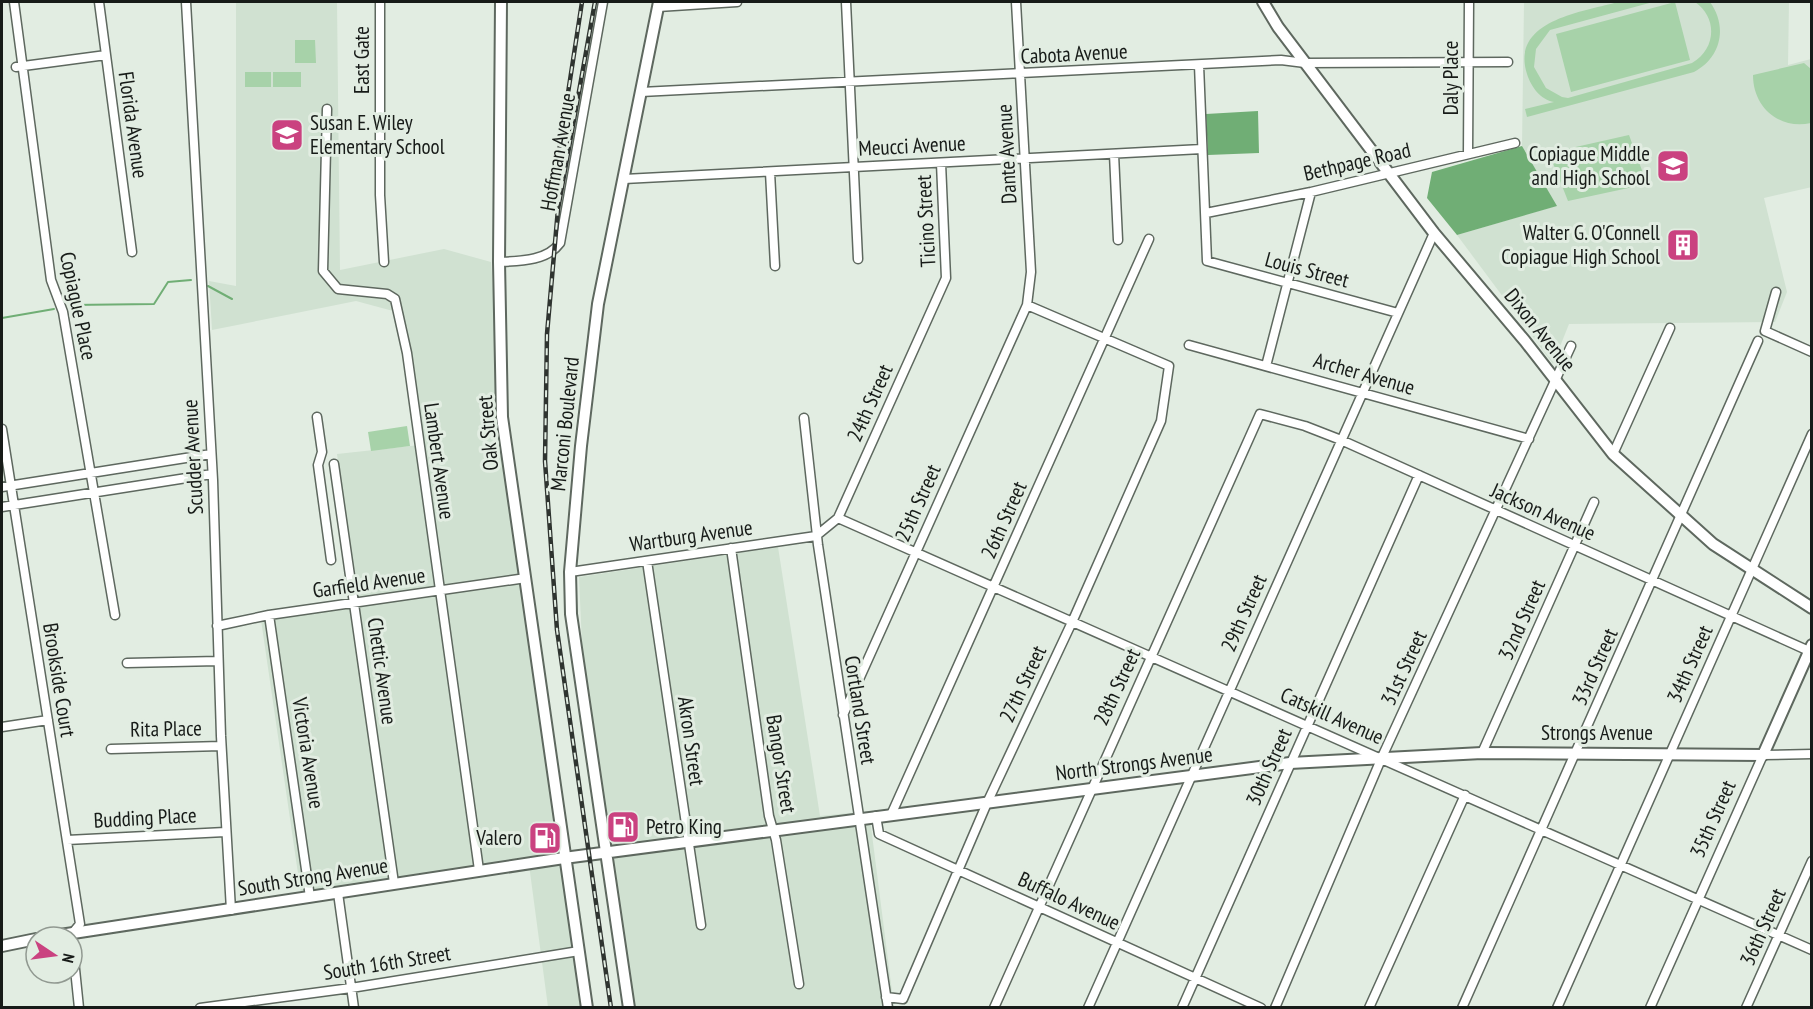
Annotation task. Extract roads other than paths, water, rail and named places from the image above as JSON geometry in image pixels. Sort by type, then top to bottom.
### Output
[{"type":"street","name":"Copiague Place","points":[[14,2],[20,67],[51,280],[63,312],[115,615]]},
{"type":"street","name":"Florida Avenue","points":[[99,2],[132,252]]},
{"type":"street","name":"Scudder Avenue","points":[[186,2],[212,474],[221,746],[231,910]]},
{"type":"street","name":"East Gate","points":[[380,2],[380,195],[384,262]]},
{"type":"street","name":"Oak Street","points":[[501,2],[499,262],[502,417],[564,832],[564,858],[587,1008]]},
{"type":"street","name":"Hoffman Avenue","points":[[499,262],[529,260],[554,251],[560,243],[603,2]]},
{"type":"street","points":[[658,4],[737,2]]},
{"type":"street","points":[[846,2],[858,259]]},
{"type":"street","name":"Dante Avenue","points":[[1016,2],[1031,272],[1027,304]]},
{"type":"street","name":"Dixon Avenue","points":[[1263,2],[1305,63],[1388,174],[1613,453],[1713,544],[1812,608]]},
{"type":"street","name":"Daly Place","points":[[1468,154],[1469,2]]},
{"type":"street","name":"Marconi Boulevard","points":[[629,1008],[571,614],[570,572],[590,362],[598,304],[658,4]]},
{"type":"street","points":[[20,67],[106,55]]},
{"type":"street","name":"Cabota Avenue","points":[[641,92],[1281,60],[1305,63],[1508,62]]},
{"type":"street","points":[[1199,65],[1206,213]]},
{"type":"street","name":"Lambert Avenue","points":[[327,109],[324,271],[338,289],[387,294],[395,299],[407,353],[479,870]]},
{"type":"street","name":"Bethpage Road","points":[[1206,213],[1311,192],[1515,143]]},
{"type":"street","name":"Meucci Avenue","points":[[624,179],[1202,149]]},
{"type":"street","points":[[1114,154],[1118,240]]},
{"type":"street","name":"Ticino Street","points":[[941,163],[946,278]]},
{"type":"street","points":[[770,172],[775,266]]},
{"type":"street","points":[[1266,366],[1311,192]]},
{"type":"street","name":"Louis Street","points":[[1206,213],[1207,261],[1398,313]]},
{"type":"street","name":"29th Street","points":[[1088,1008],[1434,232]]},
{"type":"street","name":"26th Street","points":[[891,814],[1149,239]]},
{"type":"street","name":"24th Street","points":[[816,536],[838,518],[946,278]]},
{"type":"street","points":[[1776,292],[1764,331],[1812,352]]},
{"type":"street","points":[[1027,304],[1104,338]]},
{"type":"street","name":"25th Street","points":[[843,715],[1027,304]]},
{"type":"street","points":[[1613,453],[1670,328]]},
{"type":"street","name":"27th Street","points":[[890,998],[903,999],[987,803],[1073,620],[1161,421],[1169,366],[1104,338]]},
{"type":"street","name":"33rd Street","points":[[1462,1008],[1758,341]]},
{"type":"street","name":"Archer Avenue","points":[[1189,345],[1529,439]]},
{"type":"street","name":"31st Street","points":[[1275,1008],[1382,758],[1571,346]]},
{"type":"street","name":"Jackson Avenue","points":[[1260,414],[1305,426],[1341,440],[1653,581],[1810,648]]},
{"type":"street","name":"28th Street","points":[[994,1008],[1260,414]]},
{"type":"street","points":[[317,417],[322,452],[318,465],[331,560]]},
{"type":"street","name":"Cortland Street","points":[[804,418],[816,536],[859,818],[890,998],[888,1008]]},
{"type":"street","name":"Brookside Court","points":[[2,429],[6,487],[14,505],[79,925]]},
{"type":"street","name":"34th Street","points":[[1557,1008],[1812,434]]},
{"type":"street","points":[[6,487],[211,454]]},
{"type":"street","name":"Chettic Avenue","points":[[334,464],[394,883]]},
{"type":"street","points":[[2,507],[212,474]]},
{"type":"street","name":"30th Street","points":[[1182,1008],[1419,475]]},
{"type":"street","name":"32nd Street","points":[[1482,753],[1594,502]]},
{"type":"street","name":"Catskill Avenue","points":[[838,518],[1073,620],[1812,950]]},
{"type":"street","name":"Wartburg Avenue","points":[[570,572],[816,536]]},
{"type":"street","name":"Bangor Street","points":[[731,548],[772,829],[799,984]]},
{"type":"street","name":"Akron Street","points":[[647,561],[701,925]]},
{"type":"street","name":"Garfield Avenue","points":[[217,626],[269,615],[526,578]]},
{"type":"street","name":"Victoria Avenue","points":[[269,615],[310,897]]},
{"type":"street","name":"35th Street","points":[[1650,1008],[1810,648]]},
{"type":"street","points":[[127,663],[218,661]]},
{"type":"street","points":[[2,727],[48,720]]},
{"type":"street","name":"Rita Place","points":[[111,748],[221,746]]},
{"type":"street","name":"Strongs Avenue","points":[[1382,758],[1482,753],[1576,752],[1812,754]]},
{"type":"street","name":"North Strongs Avenue","points":[[772,829],[1290,763],[1382,758]]},
{"type":"street","points":[[1369,1008],[1465,795]]},
{"type":"street","name":"Buffalo Avenue","points":[[876,816],[879,834],[1261,1008]]},
{"type":"street","name":"South Strong Avenue","points":[[84,934],[479,870],[772,829]]},
{"type":"street","name":"Budding Place","points":[[66,840],[225,832]]},
{"type":"street","name":"36th Street","points":[[1746,1008],[1812,861]]},
{"type":"street","points":[[338,893],[354,1008]]},
{"type":"street","points":[[2,946],[24,941]]},
{"type":"street","name":"South 16th Street","points":[[200,1008],[579,951]]},
{"type":"street","points":[[77,985],[79,1008]]},
{"type":"waterway","points":[[71,305],[154,304],[168,282],[191,280]]},
{"type":"waterway","points":[[208,286],[232,299]]},
{"type":"waterway","points":[[2,318],[54,309]]},
{"type":"railway","points":[[554,184],[582,2]]},
{"type":"railway","points":[[595,2],[558,209],[547,334],[545,461],[557,630],[611,1008]]},
{"type":"place","name":"Susan E. Wiley Elementary School","points":[[287,135]]},
{"type":"place","name":"Copiague Middle and High School","points":[[1673,166]]},
{"type":"place","name":"Walter G. O'Connell Copiague High School","points":[[1683,245]]},
{"type":"place","name":"Petro King","points":[[623,827]]},
{"type":"place","name":"Valero","points":[[545,838]]}]
